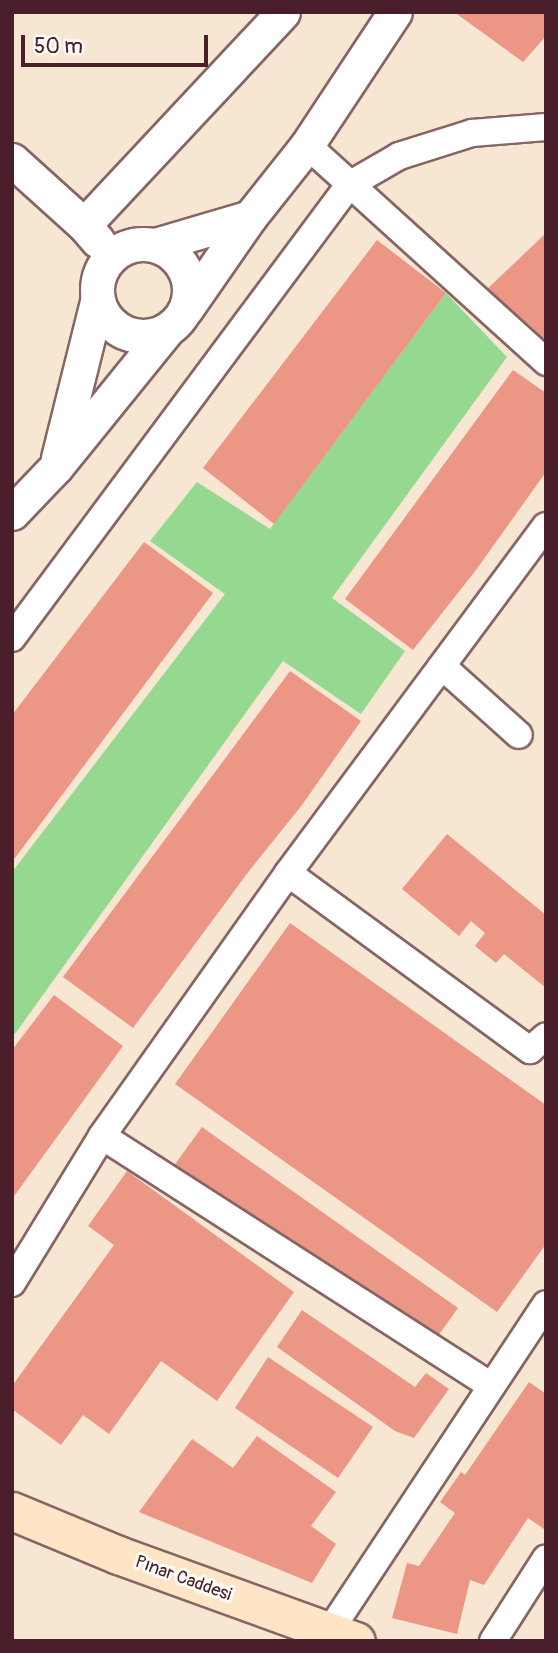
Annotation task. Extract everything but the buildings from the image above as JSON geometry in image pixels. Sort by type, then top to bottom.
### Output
[{"type":"main road","name":"Pınar Caddesi","points":[[12,1511],[118,1555],[343,1637]]},
{"type":"street","points":[[84,225],[284,12]]},
{"type":"street","points":[[12,513],[56,467],[176,320],[250,217],[307,145],[395,12]]},
{"type":"street","points":[[12,638],[349,185],[399,156],[472,133],[546,127]]},
{"type":"street","points":[[307,145],[546,362]]},
{"type":"street","points":[[12,160],[84,225],[110,257]]},
{"type":"street","points":[[56,467],[97,301],[97,285],[101,270],[110,257],[124,248],[139,244],[155,245],[250,217]]},
{"type":"street","points":[[97,301],[112,326],[138,337],[176,320],[190,294],[188,277],[181,263],[170,252],[155,245]]},
{"type":"street","points":[[12,1283],[102,1136],[288,873],[546,526]]},
{"type":"street","points":[[442,666],[519,735]]},
{"type":"street","points":[[288,873],[530,1050],[546,1036]]},
{"type":"street","points":[[102,1136],[491,1386]]},
{"type":"street","points":[[343,1637],[491,1386],[546,1304]]},
{"type":"street","points":[[493,1641],[546,1558]]},
{"type":"green space","points":[[446,293],[507,357],[332,598],[405,651],[361,714],[283,661],[12,1038],[12,872],[225,594],[150,541],[197,482],[270,529]]}]
